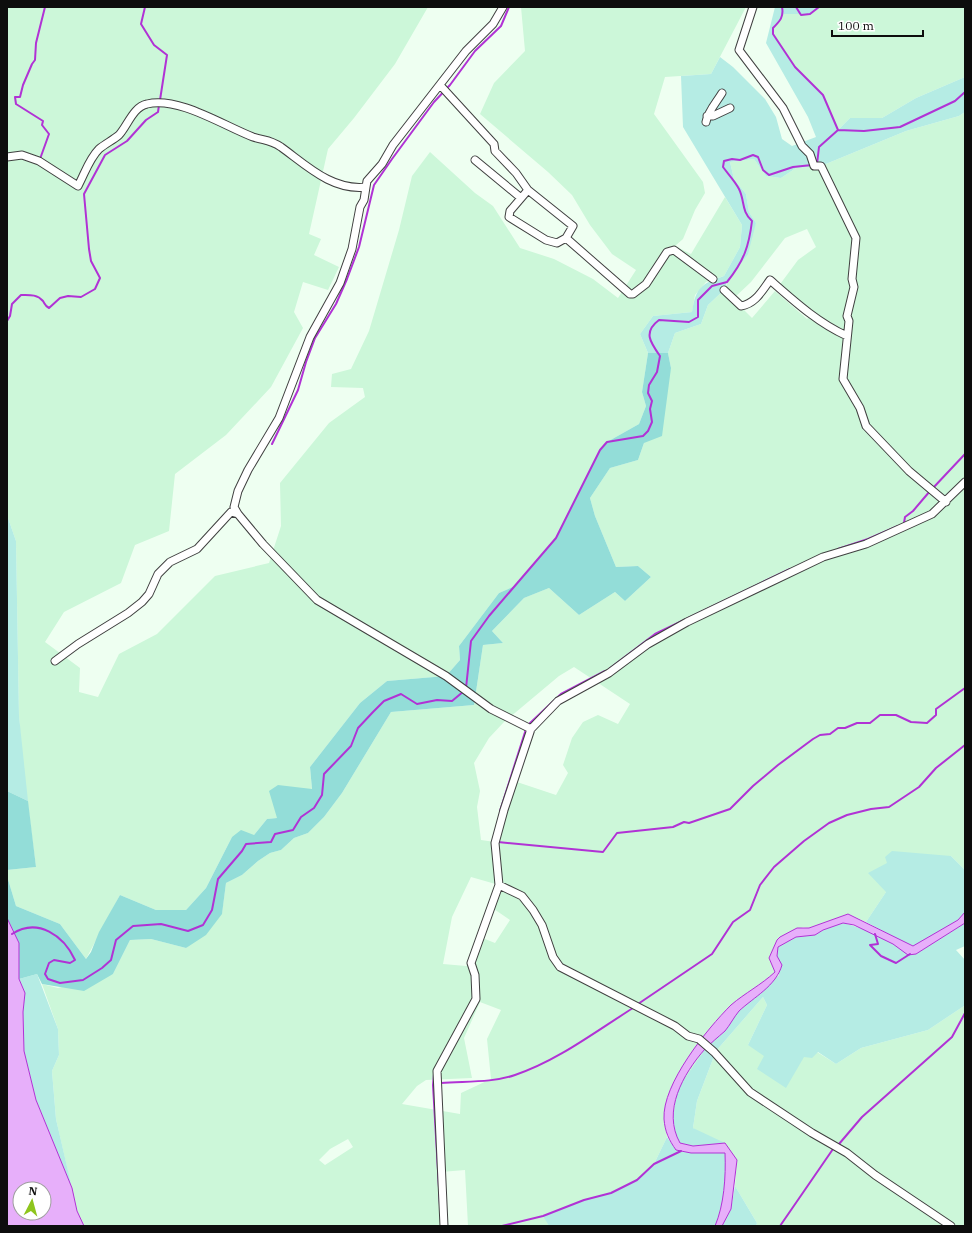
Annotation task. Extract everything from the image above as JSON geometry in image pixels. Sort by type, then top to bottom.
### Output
[{"type":"street","points":[[503,7],[493,24],[466,52],[367,181],[364,200],[360,207],[352,249],[345,271],[330,303],[310,337],[279,418],[248,470],[238,491],[234,507],[263,544],[317,600],[446,676],[491,710],[531,729]]},
{"type":"street","points":[[753,7],[738,50],[783,108],[802,146],[810,154],[814,166],[821,166],[855,234],[852,279],[854,287],[850,298],[847,316],[849,321],[843,379],[860,408],[866,426],[909,471],[946,502]]},
{"type":"street","points":[[440,85],[494,144],[495,151],[516,173],[528,190],[573,226],[566,238],[557,243],[546,240],[509,217],[510,211],[528,190]]},
{"type":"street","points":[[722,93],[707,119],[730,108]]},
{"type":"street","points":[[7,157],[22,155],[39,161],[78,186],[88,164],[98,150],[119,134],[137,110],[147,104],[171,104],[217,120],[254,137],[270,140],[323,178],[354,188],[366,187]]},
{"type":"street","points":[[475,160],[521,198]]},
{"type":"street","points":[[566,238],[630,294],[633,294],[646,284],[667,252],[674,250],[713,279]]},
{"type":"street","points":[[724,290],[741,306],[748,305],[753,302],[770,280],[806,311],[847,336]]},
{"type":"street","points":[[444,1226],[437,1071],[476,999],[475,975],[471,963],[499,885],[495,843],[504,810],[531,729],[558,701],[609,673],[648,644],[687,622],[823,557],[866,544],[932,514],[965,482]]},
{"type":"street","points":[[55,662],[78,644],[137,606],[149,594],[158,574],[170,562],[196,549],[213,533],[231,512],[238,514]]},
{"type":"street","points":[[499,885],[522,896],[533,910],[542,925],[553,957],[560,967],[675,1026],[688,1036],[698,1038],[710,1048],[750,1092],[846,1154],[951,1226]]},
{"type":"green space","points":[[7,7],[428,7],[395,64],[354,118],[328,149],[309,234],[321,239],[314,255],[339,267],[328,290],[303,282],[294,312],[303,328],[271,387],[226,435],[175,474],[169,531],[135,545],[121,583],[64,612],[45,642],[80,668],[79,692],[98,697],[119,654],[157,634],[215,576],[269,563],[281,526],[280,483],[329,423],[365,397],[363,388],[331,387],[332,374],[351,369],[369,331],[399,230],[412,176],[430,152],[475,193],[493,206],[520,248],[554,259],[593,279],[618,298],[636,270],[612,254],[590,225],[572,195],[548,172],[480,114],[494,83],[525,51],[521,7],[746,7],[711,74],[665,77],[654,114],[703,182],[705,193],[695,210],[683,239],[675,246],[691,254],[725,197],[742,225],[740,247],[724,276],[706,282],[695,295],[692,312],[653,316],[640,334],[648,353],[642,392],[646,406],[639,424],[607,442],[600,450],[556,538],[515,586],[499,593],[459,646],[460,660],[446,676],[387,681],[360,703],[310,767],[312,790],[277,818],[267,819],[254,835],[232,837],[206,888],[186,910],[156,910],[120,895],[86,959],[60,924],[16,906],[7,876],[7,870],[36,867],[22,759],[19,716],[16,541],[7,515]]},
{"type":"green space","points":[[819,7],[965,7],[965,77],[916,98],[882,118],[850,118],[838,130],[823,95],[795,67],[773,34],[773,28],[783,14],[810,14]]},
{"type":"green space","points":[[965,112],[965,870],[951,856],[887,863],[886,892],[866,922],[848,914],[809,928],[803,927],[777,940],[769,958],[775,972],[764,982],[748,992],[664,1118],[667,1137],[654,1164],[637,1180],[611,1193],[584,1200],[544,1216],[549,1226],[468,1226],[465,1170],[441,1172],[444,1226],[84,1226],[77,1211],[56,1119],[52,1071],[59,1055],[58,1029],[42,984],[58,988],[113,974],[130,940],[151,939],[186,948],[222,913],[226,883],[242,875],[270,853],[281,850],[294,838],[308,833],[324,817],[342,793],[391,712],[474,705],[483,645],[503,643],[492,631],[524,598],[549,588],[579,615],[615,592],[625,601],[651,577],[638,566],[616,567],[595,516],[590,498],[610,468],[638,460],[671,368],[668,353],[675,333],[701,324],[708,305],[724,290],[756,223],[749,212],[746,194],[734,179],[730,162],[754,159],[766,176],[781,178],[796,168],[821,166],[906,131],[959,116]],"holes":[[[807,229],[816,247],[798,260],[778,287],[813,313],[807,319],[775,291],[752,318],[733,299],[751,282],[785,238]],[[574,667],[630,704],[618,724],[598,715],[583,722],[572,738],[563,765],[568,773],[556,795],[514,781],[495,842],[481,840],[477,807],[480,791],[474,763],[489,738],[504,722],[559,676]],[[471,877],[499,885],[491,907],[510,920],[495,943],[480,937],[471,963],[466,966],[443,964],[452,917]],[[480,1002],[501,1010],[487,1039],[491,1079],[461,1093],[460,1114],[402,1104],[417,1086],[426,1080],[472,1078],[464,1038]],[[348,1139],[353,1147],[325,1165],[319,1160],[330,1149]]]},
{"type":"green space","points":[[763,997],[767,1005],[748,1045],[804,1057],[817,1052],[836,1064],[861,1048],[928,1030],[964,1006],[965,1003],[965,1226],[756,1226],[757,1223],[735,1186],[737,1160],[693,1128],[697,1101],[716,1051]]},
{"type":"shaded area","points":[[775,7],[819,7],[810,14],[783,14],[773,28],[773,34],[795,67],[823,95],[838,130],[850,118],[882,118],[916,98],[965,77],[965,112],[959,116],[906,131],[821,166],[796,168],[781,178],[766,176],[754,159],[730,162],[734,179],[746,194],[749,212],[756,223],[748,254],[727,282],[724,290],[708,305],[701,324],[675,333],[668,353],[648,353],[640,334],[653,316],[692,312],[695,297],[698,292],[705,284],[724,276],[740,247],[742,225],[683,127],[681,76],[711,74],[720,57],[733,67],[765,99],[776,117],[782,139],[792,146],[816,137],[808,117],[766,43]]},
{"type":"shaded area","points":[[648,353],[668,353],[671,368],[662,436],[644,443],[638,460],[610,468],[590,498],[595,516],[616,567],[638,566],[651,577],[625,601],[615,592],[579,615],[549,588],[524,598],[492,631],[503,643],[483,645],[474,705],[391,712],[342,793],[324,817],[308,833],[294,838],[281,850],[270,853],[242,875],[226,883],[222,914],[206,935],[186,948],[151,939],[130,940],[113,974],[84,991],[42,984],[37,974],[19,979],[19,943],[7,918],[7,876],[16,906],[60,924],[86,959],[120,895],[156,910],[186,910],[206,888],[232,837],[241,830],[254,835],[267,819],[277,818],[269,791],[278,785],[312,789],[310,767],[360,703],[387,681],[446,676],[460,660],[459,646],[499,593],[515,586],[556,538],[600,450],[607,442],[639,424],[646,406],[642,392]]},
{"type":"shaded area","points":[[7,515],[16,541],[19,716],[28,801],[7,791]]},
{"type":"shaded area","points":[[7,791],[28,801],[36,867],[7,870]]},
{"type":"shaded area","points":[[892,851],[951,856],[965,870],[965,912],[958,920],[913,947],[866,922],[886,892],[868,873],[887,863],[885,857]]},
{"type":"shaded area","points":[[965,912],[965,923],[916,954],[908,955],[893,944],[854,925],[843,923],[823,930],[815,935],[796,937],[778,947],[777,956],[782,965],[775,979],[764,991],[739,1011],[725,1031],[705,1049],[697,1059],[683,1081],[674,1106],[673,1118],[675,1131],[680,1143],[693,1146],[725,1143],[737,1160],[731,1209],[722,1226],[715,1226],[724,1191],[725,1153],[691,1153],[676,1150],[669,1139],[665,1128],[665,1105],[678,1074],[710,1028],[731,1005],[775,972],[769,958],[777,940],[797,928],[809,928],[848,914],[913,946],[958,920]]},
{"type":"shaded area","points":[[7,918],[19,943],[19,979],[25,993],[23,1012],[24,1051],[36,1100],[72,1188],[77,1211],[84,1226],[7,1226]]},
{"type":"shaded area","points":[[843,923],[876,934],[906,953],[916,954],[965,923],[965,946],[956,950],[965,960],[964,1006],[928,1030],[861,1048],[836,1064],[818,1052],[812,1058],[804,1057],[786,1088],[757,1069],[764,1056],[748,1045],[767,1005],[763,997],[716,1051],[697,1101],[693,1128],[725,1143],[693,1146],[680,1143],[676,1136],[673,1119],[676,1095],[683,1081],[706,1048],[726,1030],[738,1012],[779,975],[777,956],[778,947],[796,937],[815,935],[823,930]]},
{"type":"shaded area","points":[[37,974],[58,1029],[59,1055],[52,1071],[56,1119],[72,1188],[36,1100],[24,1051],[23,1012],[25,993],[19,979]]},
{"type":"shaded area","points":[[667,1137],[676,1150],[681,1152],[726,1153],[724,1191],[721,1209],[715,1226],[549,1226],[543,1216],[584,1200],[611,1193],[637,1180],[654,1164]]},
{"type":"shaded area","points":[[735,1186],[757,1223],[756,1226],[722,1226],[731,1209]]},
{"type":"waterway","points":[[40,159],[49,134],[42,125],[43,121],[16,104],[15,97],[20,97],[23,85],[35,60],[36,43],[45,7]]},
{"type":"waterway","points":[[145,7],[141,24],[154,45],[167,55],[160,100]]},
{"type":"waterway","points":[[272,444],[298,390],[315,338],[336,304],[347,279],[359,247],[374,185],[434,102],[450,85],[475,51],[501,26],[509,7]]},
{"type":"waterway","points":[[782,7],[782,16],[773,28],[773,34],[795,67],[823,95],[838,130]]},
{"type":"waterway","points":[[796,7],[801,15],[810,14],[819,7]]},
{"type":"waterway","points":[[817,164],[819,147],[838,130],[864,131],[900,127],[955,101],[965,92]]},
{"type":"waterway","points":[[7,321],[10,316],[12,304],[21,295],[33,295],[38,297],[49,308],[60,298],[68,296],[81,297],[95,289],[100,278],[91,261],[84,194],[105,155],[127,141],[146,120],[158,112],[159,105]]},
{"type":"waterway","points":[[466,688],[471,641],[489,616],[556,538],[600,450],[607,442],[643,436],[648,431],[652,422],[650,409],[652,401],[648,393],[649,385],[657,372],[660,356],[653,346],[650,337],[651,329],[654,324],[659,320],[689,322],[698,317],[698,300],[712,286],[727,282],[742,260],[747,246],[752,221],[746,213],[739,189],[723,167],[724,161],[732,159],[740,160],[753,155],[758,157],[763,170],[769,175],[793,167],[812,165]]},
{"type":"waterway","points":[[933,488],[965,454]]},
{"type":"waterway","points":[[904,523],[905,517],[913,511],[930,491]]},
{"type":"waterway","points":[[838,549],[868,539],[898,526]]},
{"type":"waterway","points":[[609,669],[655,634],[790,569]]},
{"type":"waterway","points":[[528,725],[561,694],[605,671]]},
{"type":"waterway","points":[[498,842],[603,852],[617,833],[673,827],[684,822],[689,823],[730,809],[753,786],[778,765],[820,735],[830,734],[838,728],[845,728],[857,723],[870,723],[880,715],[896,715],[911,722],[927,723],[936,715],[936,709],[965,688]]},
{"type":"waterway","points":[[12,934],[22,929],[40,928],[49,932],[64,943],[75,960],[70,963],[54,960],[49,963],[45,974],[48,979],[60,983],[83,980],[102,968],[111,960],[116,940],[133,926],[161,924],[188,931],[203,925],[212,910],[218,879],[242,851],[246,844],[271,842],[275,834],[293,830],[301,817],[314,808],[322,795],[324,774],[351,746],[358,728],[384,701],[401,694],[417,704],[437,700],[452,701],[464,691]]},
{"type":"waterway","points":[[500,811],[526,729]]},
{"type":"waterway","points":[[638,1004],[712,954],[733,922],[750,910],[760,885],[774,867],[804,841],[829,823],[847,815],[871,809],[889,807],[919,787],[936,768],[965,745]]},
{"type":"waterway","points":[[875,934],[878,944],[870,945],[881,956],[896,963],[910,954]]},
{"type":"waterway","points":[[441,1083],[506,1078],[531,1069],[561,1054],[633,1008]]},
{"type":"waterway","points":[[839,1144],[862,1117],[952,1037],[965,1013]]},
{"type":"waterway","points":[[434,1074],[433,1085],[440,1205]]},
{"type":"waterway","points":[[780,1226],[833,1149]]},
{"type":"waterway","points":[[502,1226],[543,1216],[584,1200],[611,1193],[637,1180],[654,1164],[681,1151]]}]
